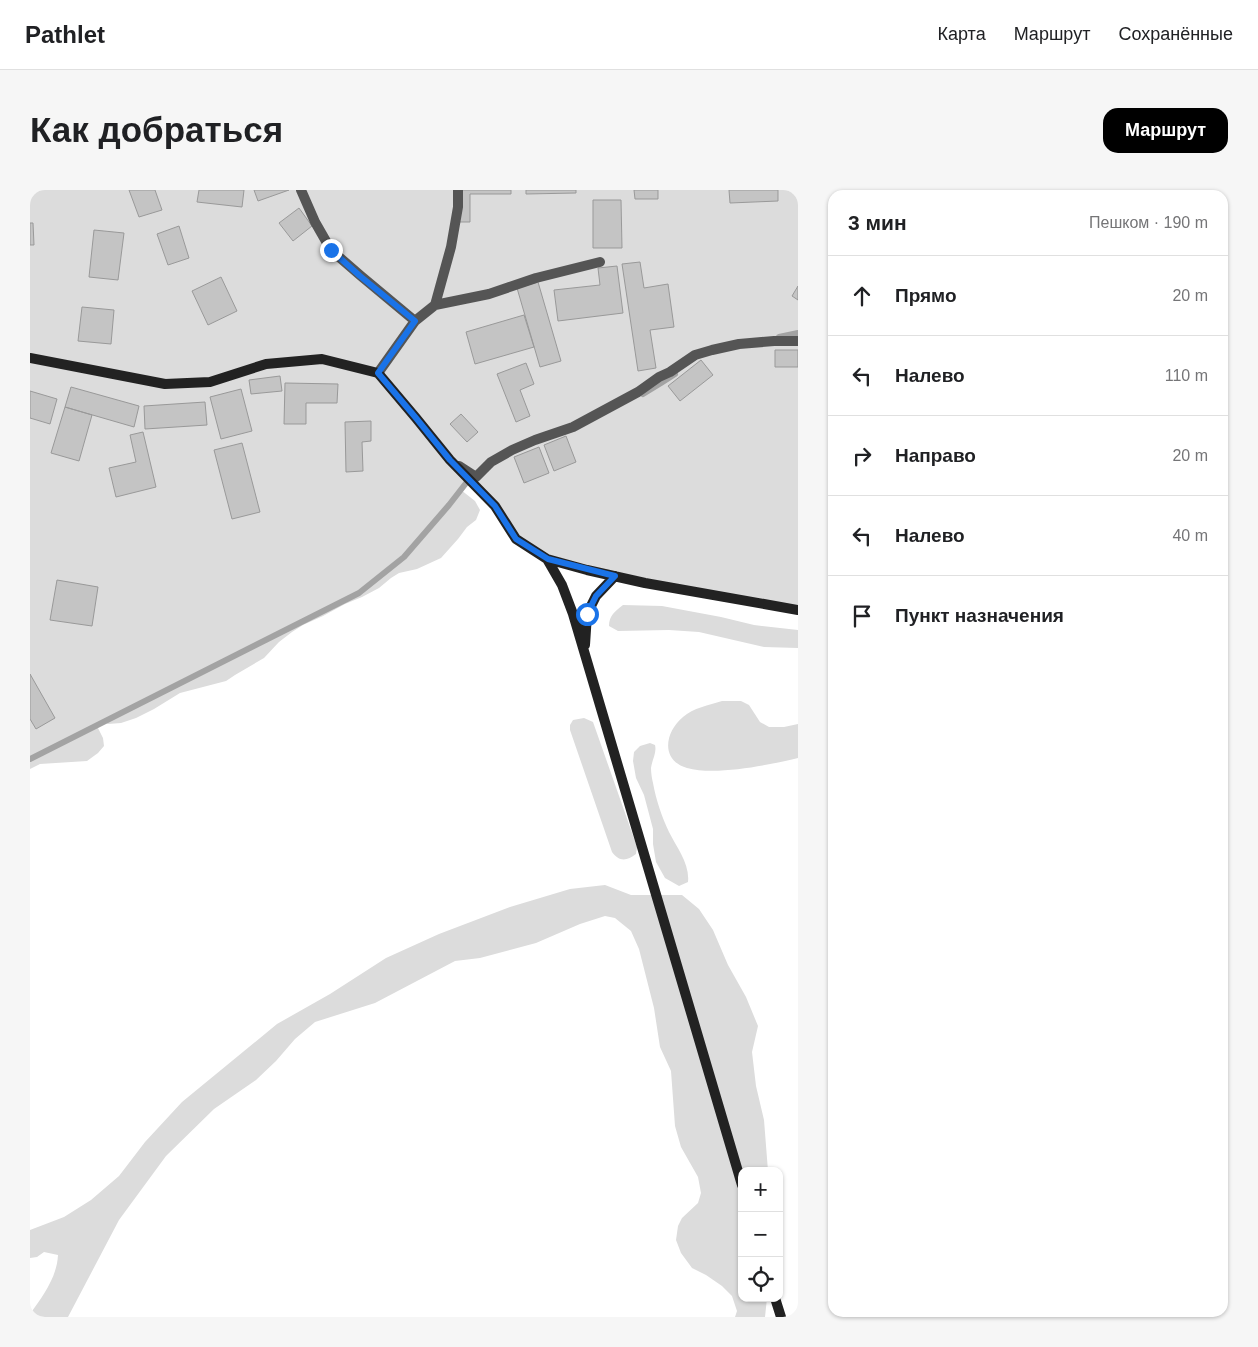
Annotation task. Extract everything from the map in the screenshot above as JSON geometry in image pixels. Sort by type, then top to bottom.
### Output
[{"type":"main road","points":[[30,358],[165,384],[210,382],[266,364],[322,359],[378,373],[450,460],[495,506],[516,539],[548,559],[645,583],[798,610]]},
{"type":"main road","points":[[548,559],[562,585],[573,614],[738,1171]]},
{"type":"main road","points":[[585,654],[587,614],[596,596],[615,576]]},
{"type":"main road","points":[[776,1302],[781,1317]]},
{"type":"lane","points":[[301,190],[315,222],[331,250],[415,321]]},
{"type":"lane","points":[[435,305],[451,247],[458,207],[458,190]]},
{"type":"lane","points":[[378,373],[415,321],[435,305],[489,294],[536,278],[600,262]]},
{"type":"lane","points":[[450,460],[476,477],[491,462],[512,450],[573,427],[638,392],[695,355],[739,344],[798,341]]},
{"type":"shaded area","points":[[30,190],[798,190],[798,609],[547,559],[516,539],[468,480],[461,490],[475,501],[480,510],[476,520],[467,527],[441,558],[417,569],[399,573],[379,588],[303,625],[279,642],[264,658],[226,681],[180,693],[154,709],[121,723],[108,724],[103,721],[96,724],[103,738],[104,746],[87,761],[40,764],[30,769]]},
{"type":"shaded area","points":[[623,605],[662,606],[754,625],[798,630],[798,648],[764,647],[699,632],[669,630],[618,631],[609,626],[609,622],[617,609]]},
{"type":"shaded area","points":[[722,701],[741,701],[749,705],[760,722],[769,727],[784,727],[798,724],[798,758],[758,766],[712,771],[687,768],[678,764],[672,759],[669,752],[668,745],[672,730],[691,711]]},
{"type":"shaded area","points":[[584,718],[593,722],[637,847],[636,854],[626,859],[617,858],[612,852],[570,730],[573,720]]},
{"type":"shaded area","points":[[650,743],[655,745],[651,770],[658,802],[666,826],[687,869],[688,882],[679,886],[665,878],[656,862],[653,829],[644,795],[636,778],[633,761],[634,752],[640,746]]},
{"type":"shaded area","points":[[605,885],[631,895],[682,895],[699,909],[713,930],[728,965],[746,997],[758,1026],[752,1052],[756,1086],[764,1120],[768,1167],[738,1167],[738,1302],[767,1302],[765,1317],[735,1317],[737,1311],[732,1296],[722,1286],[692,1268],[681,1253],[676,1240],[678,1226],[682,1218],[698,1203],[701,1193],[698,1177],[681,1147],[675,1126],[671,1071],[660,1047],[654,1008],[639,949],[631,931],[615,918],[605,916],[580,924],[536,943],[480,958],[455,961],[375,1003],[315,1022],[295,1039],[256,1080],[214,1109],[166,1156],[119,1220],[68,1317],[30,1317],[30,1314],[52,1279],[58,1255],[44,1252],[37,1257],[30,1258],[30,1230],[64,1217],[91,1200],[119,1176],[145,1142],[182,1102],[277,1024],[330,994],[386,958],[439,934],[510,907],[570,889]]},
{"type":"building","points":[[129,190],[155,190],[162,210],[139,217]]},
{"type":"building","points":[[199,190],[244,190],[242,207],[197,202]]},
{"type":"building","points":[[254,190],[289,190],[258,201]]},
{"type":"building","points":[[459,190],[511,190],[511,194],[470,194],[470,222],[459,222]]},
{"type":"building","points":[[526,190],[576,190],[576,193],[526,194]]},
{"type":"building","points":[[634,190],[658,190],[658,199],[635,199]]},
{"type":"building","points":[[729,190],[778,190],[778,201],[730,203]]},
{"type":"building","points":[[593,200],[621,200],[622,248],[593,248]]},
{"type":"building","points":[[299,208],[312,226],[293,241],[279,223]]},
{"type":"building","points":[[30,223],[33,223],[34,245],[30,245]]},
{"type":"building","points":[[179,226],[189,258],[168,265],[157,234]]},
{"type":"building","points":[[94,230],[124,233],[118,280],[89,277]]},
{"type":"building","points":[[640,262],[644,288],[668,284],[674,327],[650,330],[656,368],[638,371],[622,264]]},
{"type":"building","points":[[617,266],[623,313],[558,321],[554,290],[600,285],[598,268]]},
{"type":"building","points":[[221,277],[237,311],[208,325],[192,291]]},
{"type":"building","points":[[538,282],[561,361],[540,367],[517,288]]},
{"type":"building","points":[[798,286],[798,300],[792,296]]},
{"type":"building","points":[[82,307],[114,310],[111,344],[78,341]]},
{"type":"building","points":[[524,315],[534,347],[475,364],[466,332]]},
{"type":"building","points":[[775,350],[798,350],[798,367],[775,367]]},
{"type":"building","points":[[701,360],[713,375],[680,401],[668,386]]},
{"type":"building","points":[[526,363],[534,384],[520,390],[530,416],[516,422],[497,374]]},
{"type":"building","points":[[280,376],[282,391],[251,394],[249,380]]},
{"type":"building","points":[[285,383],[338,384],[337,403],[306,403],[306,424],[284,424]]},
{"type":"building","points":[[71,387],[139,406],[134,427],[65,407]]},
{"type":"building","points":[[241,389],[252,431],[221,439],[210,397]]},
{"type":"building","points":[[30,391],[57,399],[50,424],[30,418]]},
{"type":"building","points":[[205,402],[207,425],[145,429],[144,406]]},
{"type":"building","points":[[65,407],[92,415],[79,461],[51,453]]},
{"type":"building","points":[[461,414],[478,432],[467,442],[450,424]]},
{"type":"building","points":[[371,421],[371,441],[362,442],[363,471],[346,472],[345,422]]},
{"type":"building","points":[[143,432],[156,487],[116,497],[109,468],[136,462],[130,435]]},
{"type":"building","points":[[566,436],[576,462],[554,471],[544,445]]},
{"type":"building","points":[[242,443],[260,512],[232,519],[214,450]]},
{"type":"building","points":[[539,447],[549,473],[524,483],[514,457]]},
{"type":"building","points":[[57,580],[98,587],[92,626],[50,620]]},
{"type":"building","points":[[30,674],[55,718],[36,729],[30,719]]},
{"type":"waterway","points":[[779,337],[798,333]]},
{"type":"waterway","points":[[643,394],[675,374]]},
{"type":"waterway","points":[[30,759],[359,593],[404,557],[470,478]]},
{"type":"route","points":[[331,250],[415,321],[378,373],[450,460],[495,506],[516,539],[548,559],[615,576],[596,596],[587,614]]}]
